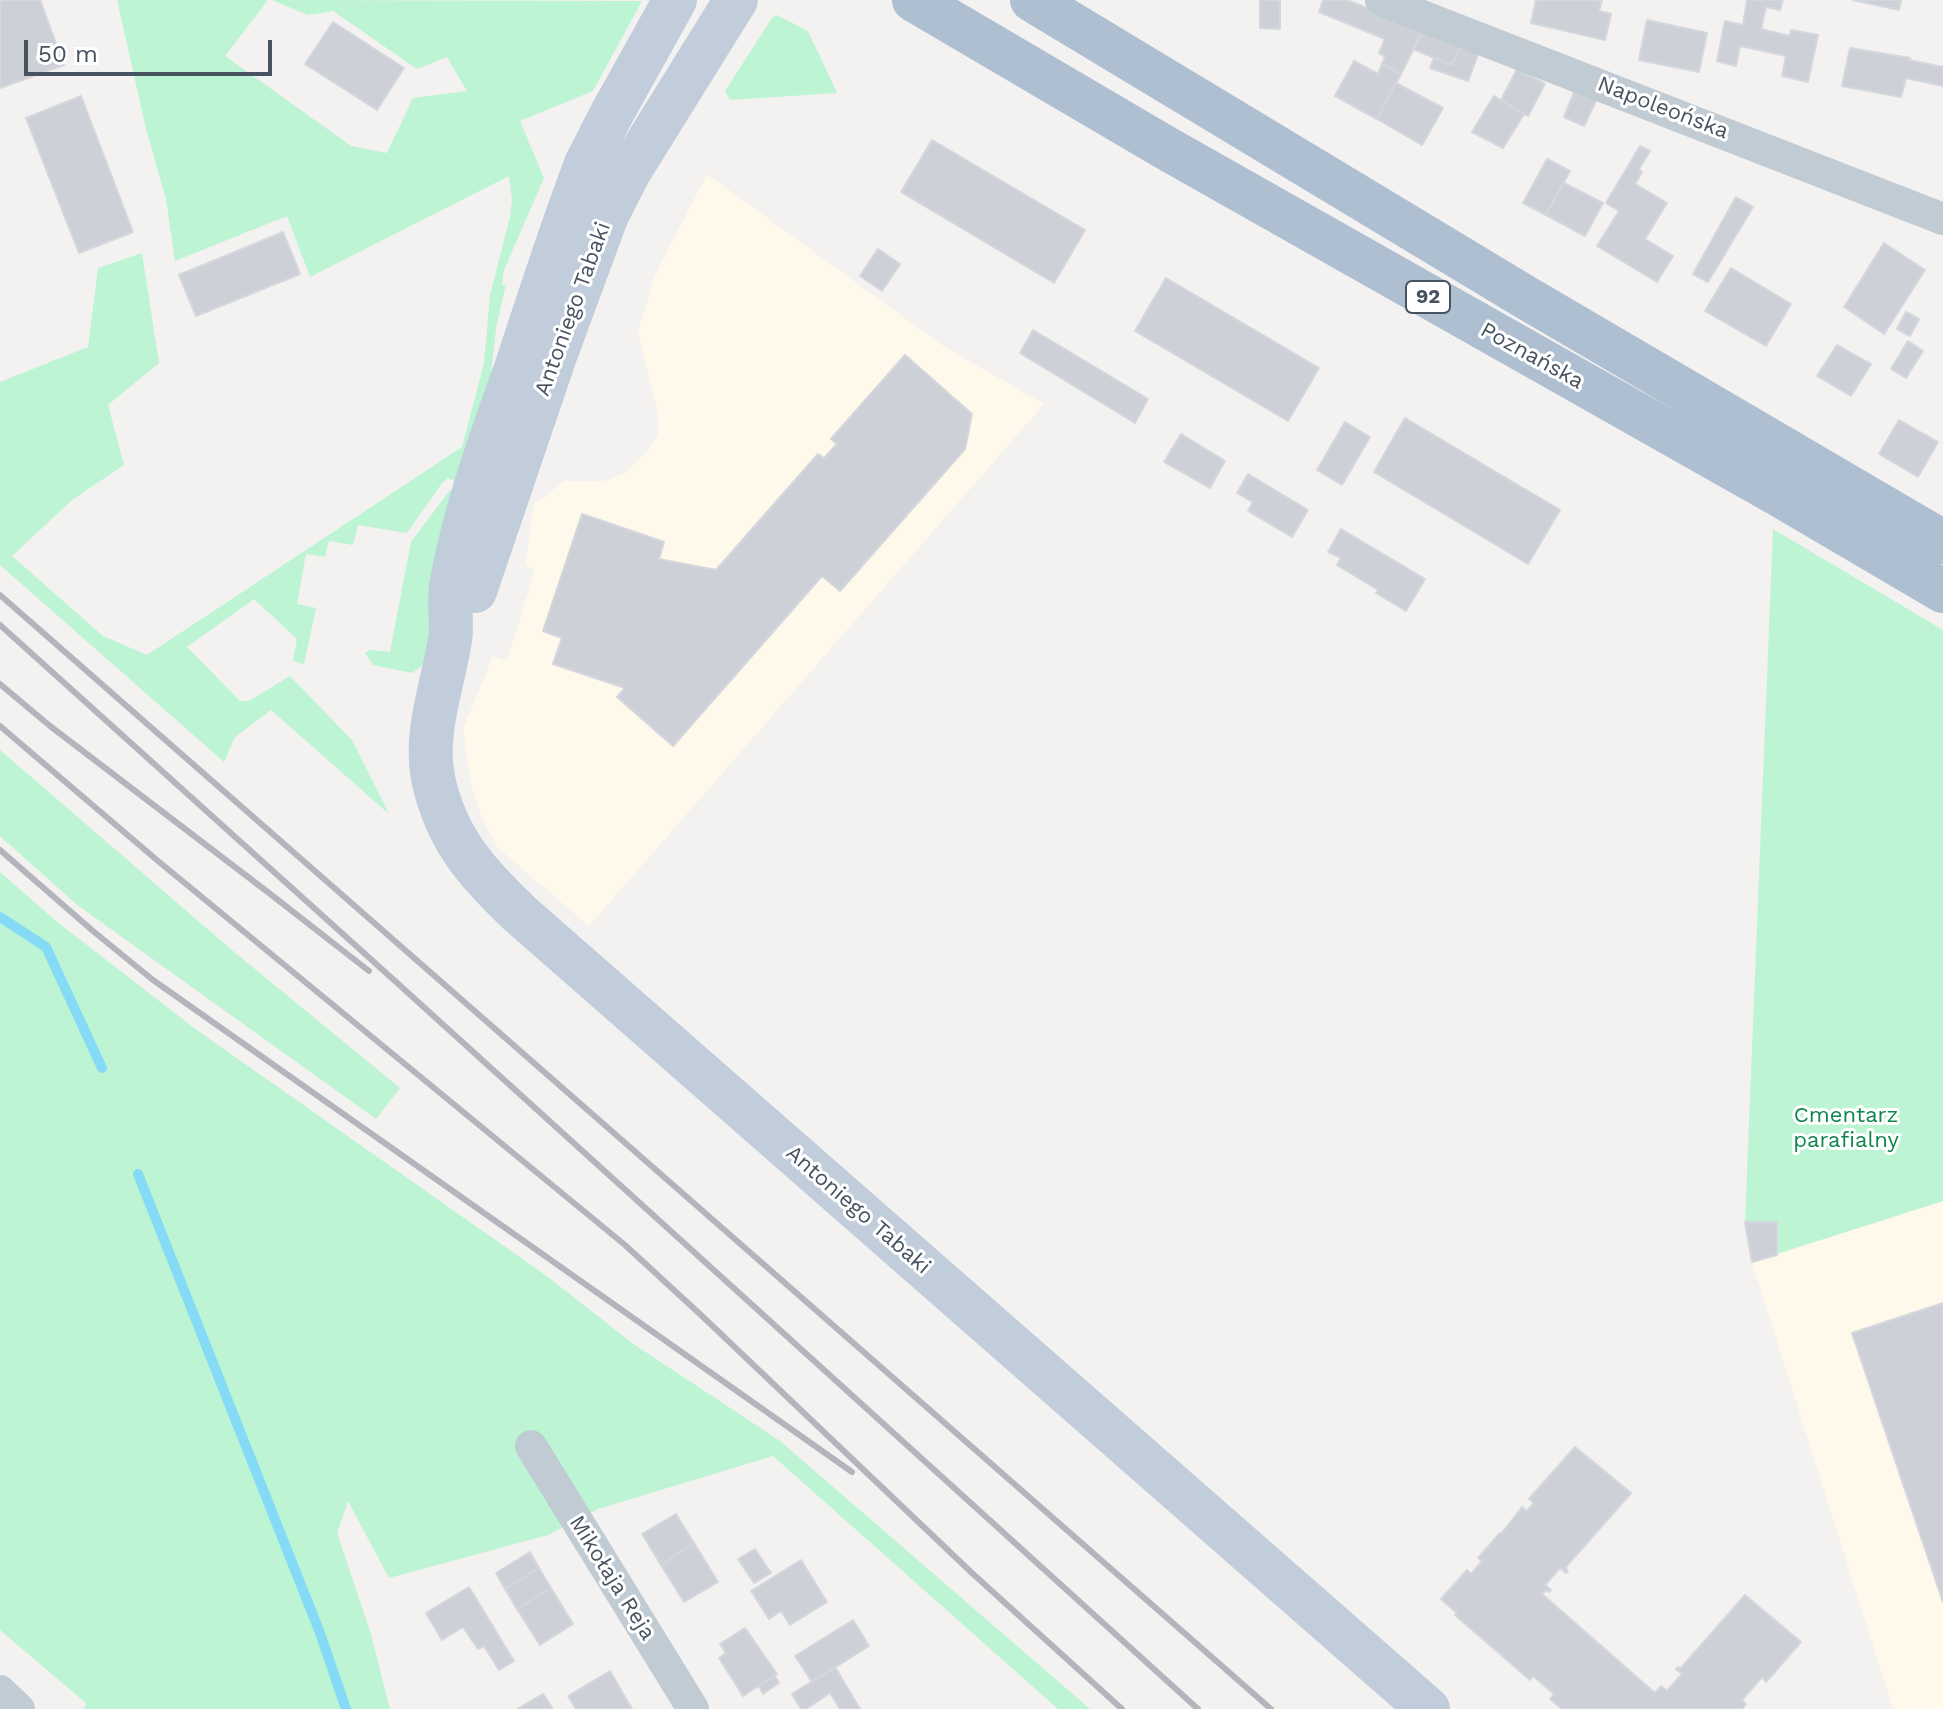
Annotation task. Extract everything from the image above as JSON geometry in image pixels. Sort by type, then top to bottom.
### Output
[{"type":"main road","name":"Poznańska","points":[[914,0],[1166,148],[1778,494],[1943,591]]},
{"type":"main road","name":"Poznańska","points":[[1032,0],[1498,282],[1943,542]]},
{"type":"street","name":"Antoniego Tabaki","points":[[675,0],[594,147],[578,186],[469,509],[450,589],[451,637],[432,736],[433,777],[453,836],[495,890],[531,924],[1428,1709]]},
{"type":"street","name":"Antoniego Tabaki","points":[[451,637],[468,610],[607,215],[635,162],[736,0]]},
{"type":"street","name":"Napoleońska","points":[[1381,0],[1943,219]]},
{"type":"street","name":"Mikołaja Reja","points":[[531,1446],[693,1709]]},
{"type":"street","points":[[0,1691],[19,1709]]},
{"type":"shaded area","points":[[707,174],[940,344],[1044,404],[589,926],[497,847],[481,816],[471,784],[463,729],[493,656],[507,661],[535,570],[525,565],[534,504],[565,481],[605,481],[625,472],[645,454],[658,436],[658,414],[638,332],[655,275]]},
{"type":"shaded area","points":[[1943,1201],[1943,1709],[1893,1709],[1752,1262]]},
{"type":"green space","points":[[117,0],[268,0],[225,56],[351,146],[387,153],[413,98],[467,91],[447,57],[417,69],[333,11],[308,15],[272,0],[642,1],[593,91],[520,121],[544,178],[504,270],[502,286],[506,284],[496,329],[491,374],[457,482],[448,478],[442,483],[407,533],[358,525],[353,545],[329,541],[325,557],[306,554],[297,604],[316,608],[304,664],[293,661],[297,639],[254,599],[187,647],[240,701],[249,701],[290,676],[352,740],[389,814],[271,710],[235,737],[224,762],[0,565],[0,382],[88,347],[98,268],[142,253],[159,363],[108,405],[124,465],[72,500],[12,556],[103,636],[147,655],[462,447],[484,363],[490,295],[510,217],[512,200],[509,176],[310,277],[287,216],[175,261],[166,199],[146,129]]},
{"type":"green space","points":[[777,15],[808,31],[837,93],[730,100],[725,91],[772,18]]},
{"type":"green space","points":[[450,490],[464,493],[423,665],[412,673],[373,665],[365,653],[369,650],[390,652],[411,542]]},
{"type":"green space","name":"Cmentarz parafialny","points":[[1773,529],[1943,630],[1943,1201],[1752,1262],[1745,1222]]},
{"type":"green space","points":[[0,750],[233,951],[400,1088],[376,1119],[76,904],[0,836]]},
{"type":"green space","points":[[0,872],[56,921],[194,1028],[548,1277],[632,1343],[780,1441],[1090,1709],[1058,1709],[773,1456],[598,1509],[548,1535],[389,1578],[348,1501],[337,1533],[370,1631],[390,1709],[83,1709],[87,1704],[0,1630]]},
{"type":"building","points":[[0,0],[40,0],[64,65],[0,88]]},
{"type":"building","points":[[1260,0],[1280,0],[1280,29],[1260,28]]},
{"type":"building","points":[[1323,0],[1347,0],[1423,30],[1401,74],[1382,64],[1385,57],[1379,53],[1385,39],[1319,12]]},
{"type":"building","points":[[1536,0],[1602,0],[1599,11],[1611,14],[1605,40],[1531,23]]},
{"type":"building","points":[[1747,0],[1783,0],[1780,10],[1766,7],[1761,29],[1790,36],[1791,30],[1818,35],[1808,82],[1782,76],[1786,56],[1740,46],[1736,66],[1717,61],[1725,21],[1743,25]]},
{"type":"building","points":[[1853,0],[1901,0],[1899,10]]},
{"type":"building","points":[[1647,20],[1707,33],[1699,72],[1639,60]]},
{"type":"building","points":[[333,22],[404,68],[377,110],[305,64]]},
{"type":"building","points":[[1423,30],[1462,45],[1451,65],[1413,49]]},
{"type":"building","points":[[1462,45],[1479,52],[1468,81],[1430,68],[1434,58],[1452,65]]},
{"type":"building","points":[[1850,48],[1943,67],[1943,86],[1906,78],[1901,97],[1842,86]]},
{"type":"building","points":[[1354,61],[1378,74],[1382,64],[1401,74],[1377,119],[1335,96]]},
{"type":"building","points":[[1517,69],[1545,84],[1528,116],[1501,100]]},
{"type":"building","points":[[1396,83],[1443,108],[1422,145],[1377,119]]},
{"type":"building","points":[[1575,90],[1597,99],[1584,126],[1564,117]]},
{"type":"building","points":[[81,96],[133,232],[79,253],[26,118]]},
{"type":"building","points":[[1494,96],[1524,114],[1503,148],[1472,132]]},
{"type":"building","points":[[932,140],[1085,230],[1054,283],[901,192]]},
{"type":"building","points":[[1640,146],[1650,151],[1639,169],[1642,172],[1635,184],[1667,203],[1645,239],[1673,256],[1657,282],[1597,246],[1619,211],[1606,203]]},
{"type":"building","points":[[1547,159],[1570,171],[1546,215],[1523,203]]},
{"type":"building","points":[[1564,183],[1603,203],[1585,236],[1546,215]]},
{"type":"building","points":[[1736,197],[1753,207],[1708,282],[1693,274]]},
{"type":"building","points":[[283,232],[300,274],[196,316],[179,275]]},
{"type":"building","points":[[1884,243],[1925,270],[1884,334],[1844,307]]},
{"type":"building","points":[[878,249],[900,264],[882,291],[860,276]]},
{"type":"building","points":[[1731,268],[1791,304],[1766,346],[1705,311]]},
{"type":"building","points":[[1166,278],[1319,368],[1288,421],[1135,331]]},
{"type":"building","points":[[1906,312],[1919,319],[1910,336],[1897,329]]},
{"type":"building","points":[[1033,330],[1148,399],[1135,423],[1020,353]]},
{"type":"building","points":[[1908,341],[1923,351],[1906,378],[1891,369]]},
{"type":"building","points":[[1837,345],[1871,364],[1851,396],[1817,376]]},
{"type":"building","points":[[905,355],[972,414],[965,449],[840,591],[822,576],[673,746],[617,697],[625,688],[553,664],[562,638],[543,631],[582,514],[664,542],[659,559],[716,570],[818,454],[824,458],[837,444],[831,439]]},
{"type":"building","points":[[1405,418],[1560,510],[1528,564],[1374,472]]},
{"type":"building","points":[[1899,420],[1938,442],[1918,477],[1879,454]]},
{"type":"building","points":[[1345,422],[1370,437],[1342,485],[1317,470]]},
{"type":"building","points":[[1181,434],[1225,461],[1210,488],[1164,462]]},
{"type":"building","points":[[1248,474],[1308,510],[1292,537],[1248,511],[1253,502],[1237,493]]},
{"type":"building","points":[[1341,529],[1425,579],[1406,611],[1337,565],[1341,558],[1328,552]]},
{"type":"building","points":[[1745,1222],[1777,1222],[1777,1255],[1752,1262]]},
{"type":"building","points":[[1943,1303],[1943,1602],[1852,1333]]},
{"type":"building","points":[[1575,1447],[1631,1493],[1565,1568],[1568,1571],[1566,1573],[1560,1568],[1545,1585],[1551,1590],[1542,1594],[1655,1693],[1661,1686],[1667,1691],[1682,1674],[1676,1669],[1680,1669],[1745,1595],[1801,1642],[1766,1682],[1762,1677],[1742,1700],[1746,1704],[1742,1709],[1562,1709],[1550,1699],[1554,1694],[1533,1676],[1530,1680],[1455,1615],[1457,1613],[1441,1599],[1467,1570],[1471,1574],[1482,1561],[1478,1558],[1522,1507],[1527,1511],[1534,1503],[1529,1499]]},
{"type":"building","points":[[676,1514],[694,1543],[661,1565],[642,1534]]},
{"type":"building","points":[[694,1543],[718,1582],[684,1602],[661,1565]]},
{"type":"building","points":[[755,1549],[771,1573],[754,1583],[738,1559]]},
{"type":"building","points":[[530,1552],[539,1568],[505,1589],[496,1573]]},
{"type":"building","points":[[801,1560],[827,1602],[790,1625],[781,1611],[769,1619],[751,1591]]},
{"type":"building","points":[[539,1568],[551,1588],[517,1609],[505,1589]]},
{"type":"building","points":[[469,1587],[514,1661],[499,1670],[484,1646],[478,1649],[463,1627],[442,1640],[426,1613]]},
{"type":"building","points":[[551,1588],[573,1624],[540,1645],[517,1609]]},
{"type":"building","points":[[853,1620],[869,1646],[812,1682],[795,1656]]},
{"type":"building","points":[[745,1628],[777,1674],[743,1696],[719,1658],[726,1653],[720,1644]]},
{"type":"building","points":[[835,1667],[860,1709],[840,1709],[830,1693],[806,1709],[801,1709],[792,1694]]},
{"type":"building","points":[[610,1671],[632,1709],[576,1709],[568,1696]]},
{"type":"building","points":[[775,1676],[779,1683],[763,1694],[759,1686]]},
{"type":"building","points":[[543,1694],[553,1709],[517,1709]]},
{"type":"waterway","points":[[0,917],[46,947],[102,1068]]},
{"type":"waterway","points":[[138,1174],[320,1633],[346,1709]]},
{"type":"railway","points":[[0,595],[1271,1709]]},
{"type":"railway","points":[[0,625],[1198,1709]]},
{"type":"railway","points":[[0,684],[50,726],[369,971]]},
{"type":"railway","points":[[0,726],[158,861],[625,1245],[972,1573],[1122,1709]]},
{"type":"railway","points":[[0,850],[153,980],[852,1472]]}]
